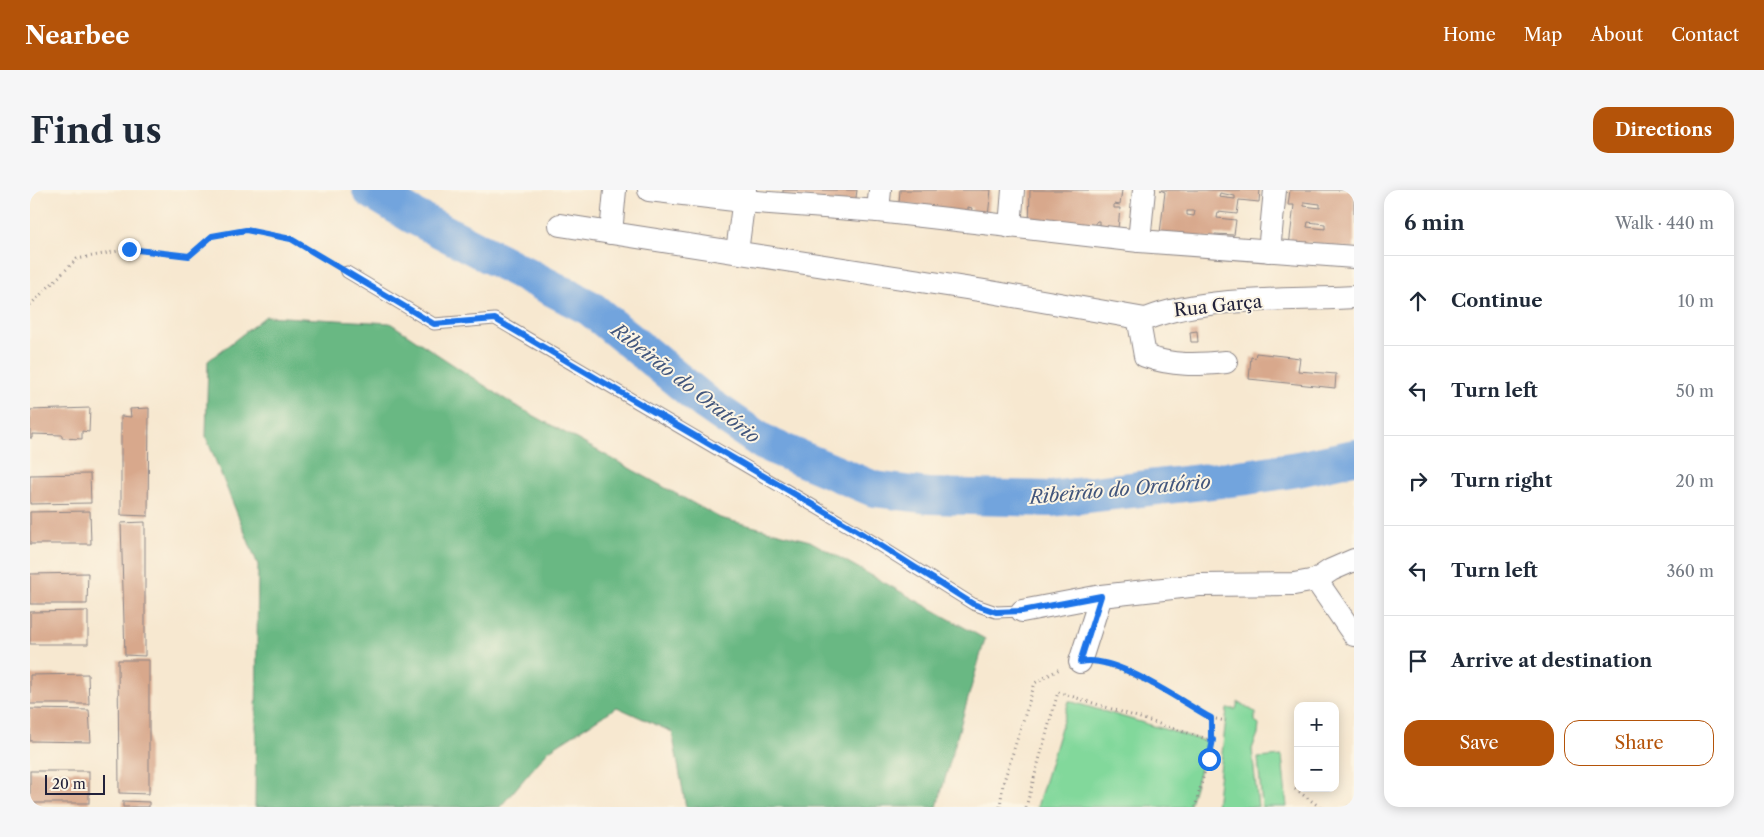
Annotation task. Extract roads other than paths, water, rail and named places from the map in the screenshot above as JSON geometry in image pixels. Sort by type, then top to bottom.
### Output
[{"type":"street","points":[[611,233],[615,190]]},
{"type":"street","points":[[649,190],[879,200],[1010,227],[1139,241],[1354,257]]},
{"type":"street","points":[[1010,227],[1013,190]]},
{"type":"street","points":[[1139,241],[1144,190]]},
{"type":"street","points":[[1269,250],[1275,190]]},
{"type":"street","points":[[737,252],[744,194]]},
{"type":"street","points":[[560,226],[737,252],[1145,319]]},
{"type":"street","name":"Rua Garça","points":[[1145,319],[1173,309],[1200,306],[1354,297]]},
{"type":"street","points":[[1145,319],[1139,322],[1145,356],[1162,362],[1188,366],[1226,362]]},
{"type":"street","points":[[1022,611],[1101,596],[1199,585],[1294,584],[1316,580],[1331,570],[1354,560]]},
{"type":"street","points":[[1316,580],[1354,635]]},
{"type":"street","points":[[1080,662],[1101,596]]},
{"type":"lane","points":[[347,272],[434,324],[495,319],[856,530],[973,604],[996,612],[1022,611]]},
{"type":"waterway","name":"Ribeirão do Oratório","points":[[370,190],[413,216],[590,308],[706,403],[764,443],[874,489],[929,496],[1050,499],[1247,477],[1298,469],[1354,457]]}]
